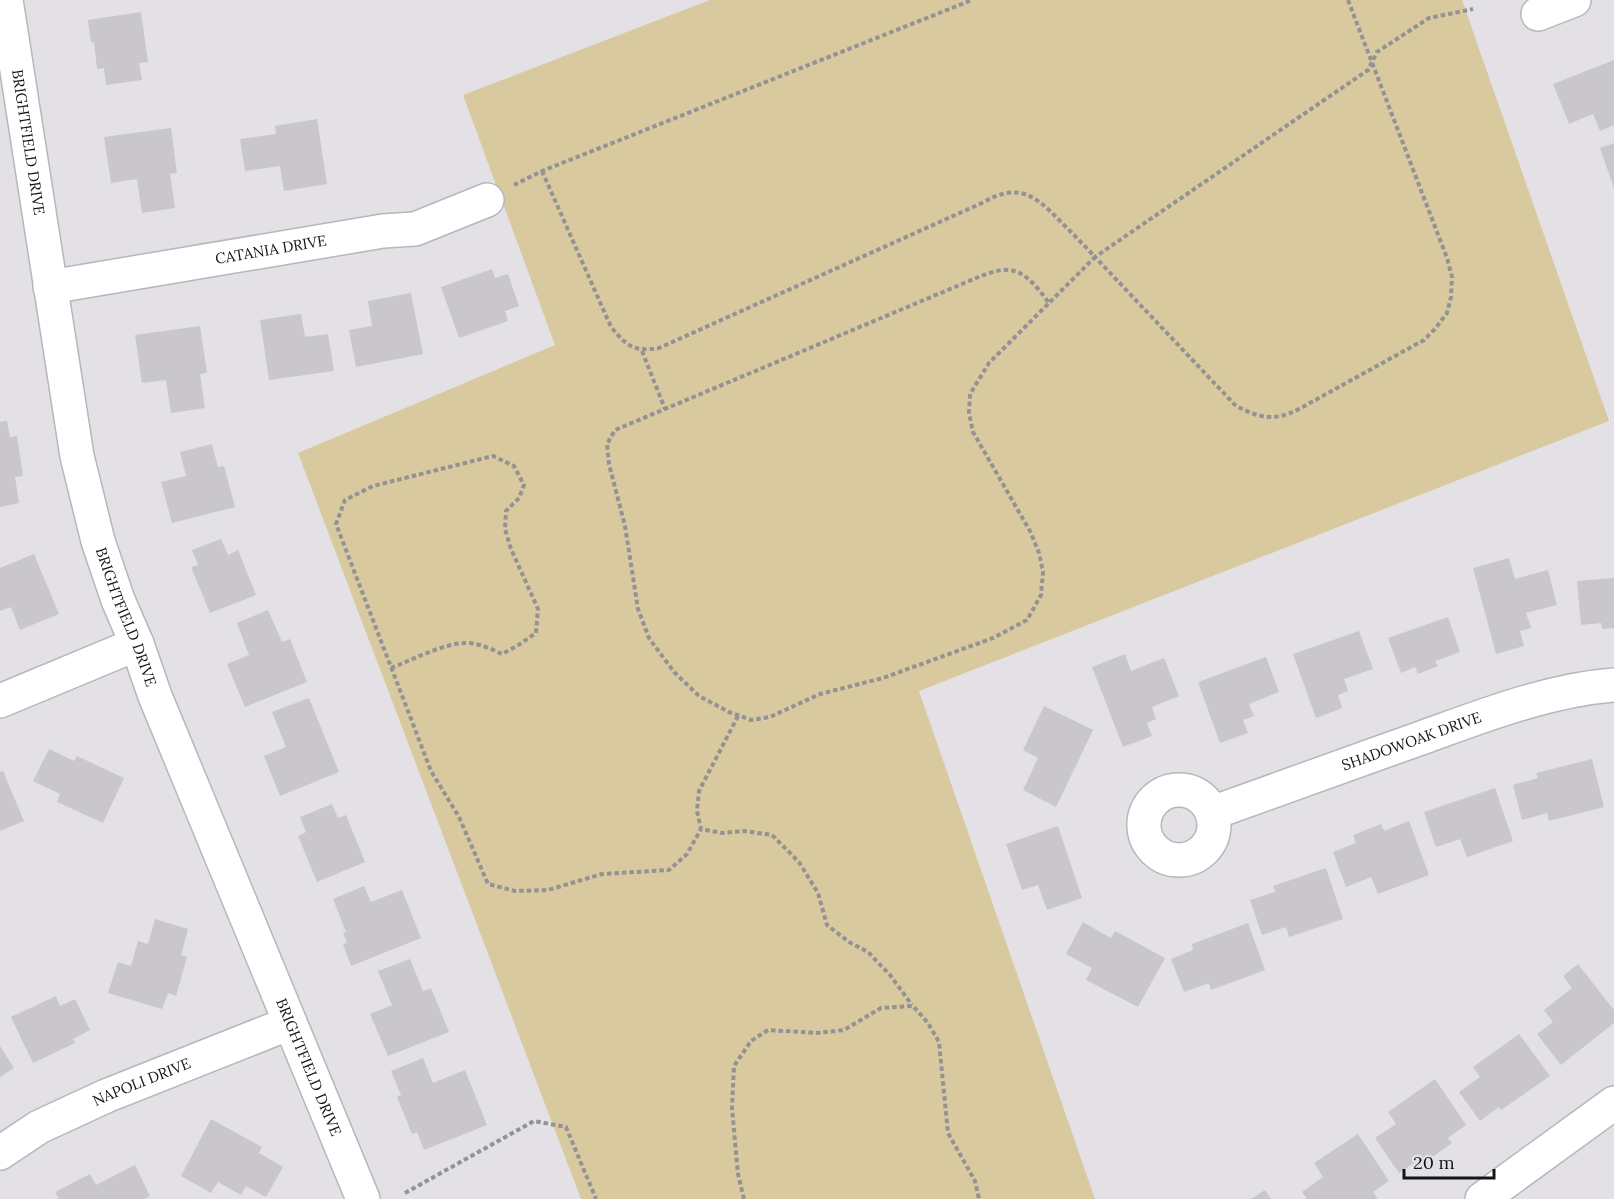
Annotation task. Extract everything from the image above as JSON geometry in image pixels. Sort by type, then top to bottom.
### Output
[{"type":"street","name":"BRIGHTFIELD DRIVE","points":[[6,0],[80,467],[98,541],[155,696],[363,1199]]},
{"type":"street","points":[[1538,14],[1574,0]]},
{"type":"street","name":"CATANIA DRIVE","points":[[50,287],[383,231],[415,229],[487,200]]},
{"type":"street","points":[[0,701],[137,644]]},
{"type":"street","name":"SHADOWOAK DRIVE","points":[[1212,813],[1536,699],[1614,685]]},
{"type":"street","name":"NAPOLI DRIVE","points":[[0,1154],[39,1127],[106,1096],[290,1023]]},
{"type":"street","points":[[1482,1199],[1614,1103]]},
{"type":"path","points":[[487,200],[542,171],[972,0]]},
{"type":"path","points":[[542,171],[611,327],[625,344],[642,351],[659,348],[982,204],[996,195],[1014,191],[1028,194],[1040,201],[1236,406],[1252,414],[1269,418],[1286,416],[1424,340],[1447,313],[1451,297],[1452,277],[1447,258],[1348,0]]},
{"type":"path","points":[[1049,303],[1038,288],[1011,269],[997,271],[970,280],[615,430],[607,444],[609,464],[625,526],[638,609],[649,638],[674,672],[699,696],[738,716],[751,720],[770,717],[820,694],[883,678],[993,638],[1027,620],[1041,596],[1043,572],[1039,553],[1030,531],[973,432],[969,413],[970,394],[989,363],[1049,303],[1095,257],[1368,70],[1377,52],[1430,18],[1473,9]]},
{"type":"path","points":[[642,351],[665,409]]},
{"type":"path","points":[[391,668],[449,646],[467,643],[488,647],[502,654],[536,633],[538,609],[511,549],[505,529],[506,511],[519,498],[524,484],[514,466],[493,456],[373,486],[345,500],[336,524],[430,771],[459,817],[488,884],[515,891],[548,890],[602,874],[669,870],[687,854],[702,829]]},
{"type":"path","points":[[702,829],[696,812],[699,791],[738,716]]},
{"type":"path","points":[[702,829],[722,833],[744,831],[772,835],[799,862],[818,893],[827,925],[849,942],[868,952],[890,975],[928,1023],[939,1042],[948,1133],[975,1181],[979,1199]]},
{"type":"path","points":[[744,1199],[738,1174],[732,1108],[734,1066],[751,1041],[768,1030],[817,1034],[844,1030],[881,1008],[913,1006]]},
{"type":"path","points":[[405,1193],[534,1121],[566,1127],[597,1199]]},
{"type":"shaded area","points":[[710,0],[1462,0],[1609,421],[919,691],[1095,1199],[581,1199],[298,453],[555,345],[463,95]]},
{"type":"building","points":[[141,12],[148,62],[139,63],[142,80],[106,85],[104,68],[97,69],[94,42],[91,42],[88,20]]},
{"type":"building","points":[[1614,60],[1614,125],[1600,131],[1593,114],[1569,124],[1553,84]]},
{"type":"building","points":[[317,119],[327,184],[284,191],[280,166],[245,171],[240,139],[276,134],[275,126]]},
{"type":"building","points":[[171,128],[177,173],[170,174],[175,208],[142,213],[137,179],[111,183],[104,137]]},
{"type":"building","points":[[1614,143],[1614,188],[1600,148]]},
{"type":"building","points":[[492,269],[495,278],[508,274],[519,306],[505,311],[508,321],[459,338],[441,287]]},
{"type":"building","points":[[411,293],[423,354],[356,367],[349,330],[372,326],[368,301]]},
{"type":"building","points":[[301,314],[305,337],[328,334],[334,371],[269,380],[260,320]]},
{"type":"building","points":[[200,326],[207,373],[200,374],[205,408],[171,413],[166,380],[142,383],[135,335]]},
{"type":"building","points":[[7,421],[10,437],[17,436],[23,476],[15,477],[19,503],[0,507],[0,422]]},
{"type":"building","points":[[212,444],[218,467],[224,466],[235,507],[172,523],[161,482],[186,476],[180,452]]},
{"type":"building","points":[[221,539],[228,555],[238,550],[256,595],[210,613],[191,567],[198,565],[192,550]]},
{"type":"building","points":[[34,554],[59,614],[20,630],[11,607],[0,611],[0,568]]},
{"type":"building","points":[[1509,558],[1515,579],[1548,570],[1557,605],[1526,613],[1531,628],[1520,631],[1524,646],[1496,654],[1473,568]]},
{"type":"building","points":[[1614,578],[1614,628],[1602,629],[1601,623],[1581,625],[1577,581]]},
{"type":"building","points":[[268,610],[282,642],[290,639],[307,682],[245,707],[227,664],[249,655],[237,623]]},
{"type":"building","points":[[1448,617],[1460,652],[1435,661],[1438,666],[1418,674],[1415,667],[1401,673],[1388,638]]},
{"type":"building","points":[[1359,631],[1373,669],[1344,679],[1348,691],[1338,695],[1342,708],[1316,718],[1293,654]]},
{"type":"building","points":[[1125,654],[1131,671],[1164,658],[1179,696],[1152,707],[1156,719],[1147,723],[1152,736],[1123,747],[1092,667]]},
{"type":"building","points":[[1266,657],[1279,692],[1249,704],[1254,716],[1243,720],[1248,733],[1220,743],[1198,682]]},
{"type":"building","points":[[309,698],[339,772],[280,796],[264,756],[286,747],[272,712]]},
{"type":"building","points":[[1044,706],[1093,730],[1056,807],[1023,790],[1038,758],[1023,750]]},
{"type":"building","points":[[49,749],[74,761],[77,756],[124,778],[103,823],[57,802],[60,794],[33,781]]},
{"type":"building","points":[[1592,759],[1604,807],[1549,821],[1547,813],[1522,820],[1513,785],[1538,778],[1536,773]]},
{"type":"building","points":[[3,771],[24,821],[0,831],[0,772]]},
{"type":"building","points":[[1495,788],[1513,841],[1467,857],[1460,839],[1436,847],[1424,812]]},
{"type":"building","points":[[332,804],[338,818],[346,815],[365,862],[317,882],[298,836],[306,832],[300,817]]},
{"type":"building","points":[[1409,821],[1429,875],[1378,894],[1371,877],[1346,887],[1333,852],[1356,843],[1353,835],[1381,824],[1384,831]]},
{"type":"building","points":[[1058,826],[1082,898],[1047,910],[1038,885],[1022,890],[1006,844]]},
{"type":"building","points":[[1326,868],[1343,919],[1289,937],[1286,927],[1262,935],[1250,900],[1275,892],[1273,886]]},
{"type":"building","points":[[364,886],[371,902],[402,890],[421,938],[351,966],[343,944],[347,943],[343,933],[346,932],[333,899]]},
{"type":"building","points":[[155,919],[188,929],[181,955],[187,957],[176,996],[168,993],[162,1009],[108,993],[118,962],[131,966],[138,941],[148,944]]},
{"type":"building","points":[[1083,922],[1111,938],[1115,931],[1165,958],[1138,1007],[1086,980],[1092,968],[1066,954]]},
{"type":"building","points":[[1248,923],[1265,970],[1211,990],[1209,983],[1184,992],[1171,959],[1193,950],[1192,944]]},
{"type":"building","points":[[410,959],[423,991],[431,988],[449,1032],[388,1056],[370,1014],[392,1005],[378,971]]},
{"type":"building","points":[[1578,964],[1614,1010],[1614,1023],[1561,1065],[1537,1034],[1553,1022],[1544,1010],[1572,988],[1563,976]]},
{"type":"building","points":[[56,996],[60,1006],[75,999],[90,1030],[73,1039],[75,1043],[33,1063],[11,1017]]},
{"type":"building","points":[[1519,1034],[1550,1076],[1501,1110],[1499,1107],[1480,1121],[1459,1092],[1480,1077],[1473,1067]]},
{"type":"building","points":[[0,1046],[14,1068],[0,1077]]},
{"type":"building","points":[[423,1058],[433,1083],[465,1070],[487,1125],[424,1150],[417,1132],[412,1134],[397,1097],[401,1095],[391,1071]]},
{"type":"building","points":[[1435,1079],[1466,1125],[1448,1138],[1452,1143],[1424,1163],[1421,1158],[1399,1173],[1375,1138],[1396,1124],[1388,1112]]},
{"type":"building","points":[[211,1119],[262,1147],[259,1153],[283,1167],[266,1197],[246,1186],[241,1195],[218,1182],[211,1193],[181,1176]]},
{"type":"building","points":[[1358,1134],[1389,1181],[1373,1192],[1378,1199],[1307,1199],[1302,1192],[1323,1177],[1314,1163]]},
{"type":"building","points":[[135,1165],[150,1196],[145,1199],[59,1199],[55,1192],[90,1174],[96,1185]]},
{"type":"building","points":[[1265,1190],[1271,1199],[1251,1199]]}]
